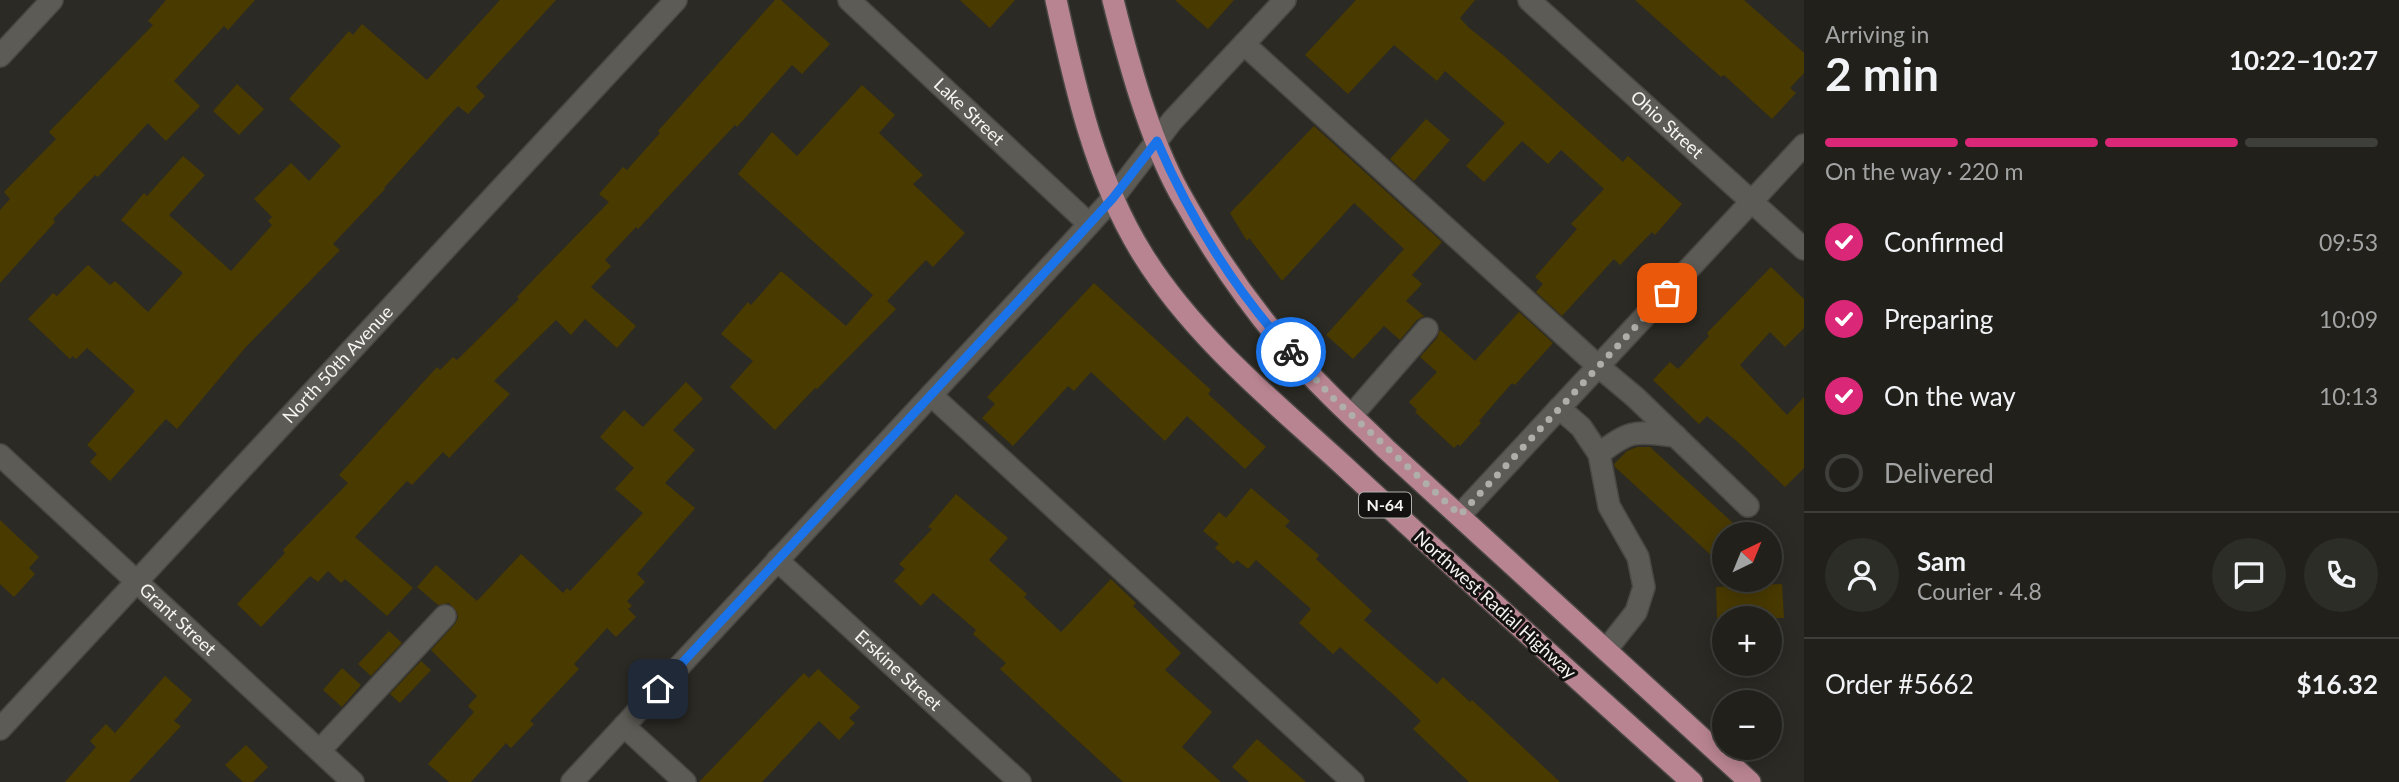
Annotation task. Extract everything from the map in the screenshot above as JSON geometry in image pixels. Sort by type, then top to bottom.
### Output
[{"type":"main road","name":"Northwest Radial Highway","points":[[1056,0],[1087,126],[1113,198],[1142,254],[1182,309],[1228,359],[1429,546],[1692,782]]},
{"type":"main road","name":"N-64","points":[[1113,0],[1125,49],[1157,141],[1178,190],[1242,293],[1285,346],[1331,396],[1750,782]]},
{"type":"street","points":[[0,56],[52,0]]},
{"type":"street","name":"North 50th Avenue","points":[[0,729],[676,0]]},
{"type":"street","name":"Lake Street","points":[[849,0],[1089,224]]},
{"type":"street","points":[[572,782],[1113,198],[1172,121],[1285,0]]},
{"type":"street","name":"Ohio Street","points":[[1529,0],[1804,248]]},
{"type":"street","points":[[1244,44],[1635,397],[1748,506]]},
{"type":"street","points":[[1460,515],[1804,145]]},
{"type":"street","points":[[1352,415],[1427,330]]},
{"type":"street","points":[[931,394],[1353,782]]},
{"type":"street","points":[[1559,408],[1581,428],[1599,454],[1609,506],[1638,557],[1644,587],[1636,612],[1606,650]]},
{"type":"street","points":[[1599,454],[1629,433],[1676,436]]},
{"type":"street","name":"Grant Street","points":[[0,455],[353,782]]},
{"type":"street","name":"Erskine Street","points":[[777,560],[1020,782]]},
{"type":"street","points":[[320,750],[445,616]]},
{"type":"street","points":[[624,726],[685,782]]},
{"type":"building","points":[[166,0],[255,0],[228,30],[224,26],[174,81],[200,106],[166,141],[148,123],[98,177],[95,175],[53,219],[55,222],[0,283],[0,210],[10,199],[4,192],[56,139],[49,132],[153,25],[148,21]]},
{"type":"building","points":[[500,0],[556,0],[476,87],[485,96],[468,114],[458,106],[444,121],[333,244],[340,250],[245,348],[177,429],[166,419],[110,481],[90,462],[97,454],[87,445],[135,391],[87,348],[76,359],[73,356],[70,359],[28,319],[53,293],[57,296],[88,265],[110,285],[115,281],[148,312],[183,273],[121,220],[144,193],[147,196],[183,156],[205,175],[169,215],[231,271],[272,225],[268,221],[272,217],[254,199],[291,163],[309,181],[341,146],[289,99],[349,31],[353,35],[362,24],[427,80]]},
{"type":"building","points":[[775,0],[781,0],[830,44],[802,74],[792,65],[737,127],[735,125],[638,229],[636,227],[605,260],[611,266],[591,287],[636,326],[617,348],[585,319],[571,335],[556,320],[494,381],[510,394],[449,458],[443,452],[412,485],[407,481],[355,537],[413,588],[387,616],[345,579],[341,583],[328,571],[318,582],[310,576],[261,627],[237,604],[285,553],[283,550],[348,483],[339,475],[437,367],[440,370],[453,357],[457,360],[519,299],[517,297],[609,202],[599,194],[623,167],[627,170],[660,133],[658,131]]},
{"type":"building","points":[[960,0],[1015,0],[990,28]]},
{"type":"building","points":[[1175,0],[1234,0],[1208,29]]},
{"type":"building","points":[[1356,0],[1475,0],[1460,18],[1468,27],[1623,162],[1628,156],[1682,204],[1655,235],[1652,232],[1620,265],[1614,259],[1562,316],[1536,292],[1543,284],[1535,277],[1577,229],[1571,224],[1604,189],[1561,150],[1548,164],[1522,141],[1484,182],[1466,166],[1505,123],[1445,71],[1437,81],[1394,45],[1348,94],[1305,55]]},
{"type":"building","points":[[1635,0],[1744,0],[1804,53],[1804,73],[1790,88],[1796,93],[1772,119]]},
{"type":"building","points":[[237,84],[264,109],[239,135],[213,111]]},
{"type":"building","points":[[862,85],[895,115],[879,133],[923,175],[913,184],[965,233],[933,267],[926,260],[887,301],[896,309],[775,430],[730,387],[753,361],[721,334],[748,302],[751,305],[781,271],[846,326],[873,295],[738,174],[772,132],[797,156]]},
{"type":"building","points":[[1426,119],[1450,140],[1414,181],[1390,159]]},
{"type":"building","points":[[1314,126],[1442,242],[1412,275],[1422,284],[1406,301],[1424,316],[1417,320],[1400,340],[1384,326],[1353,359],[1326,335],[1404,249],[1354,203],[1282,281],[1249,238],[1247,241],[1230,213]]},
{"type":"building","points":[[1771,267],[1804,299],[1804,328],[1785,347],[1770,332],[1740,365],[1787,415],[1804,397],[1804,468],[1785,487],[1707,416],[1699,424],[1653,380],[1670,362],[1678,369],[1709,336],[1707,333]]},
{"type":"building","points":[[1094,283],[1211,390],[1208,394],[1266,447],[1245,469],[1187,416],[1165,441],[1091,372],[1074,391],[1068,386],[1013,446],[982,418],[995,404],[987,397]]},
{"type":"building","points":[[1519,312],[1553,343],[1515,385],[1512,383],[1460,446],[1458,444],[1454,448],[1415,412],[1417,410],[1409,402],[1437,372],[1420,357],[1437,338],[1440,330],[1475,361]]},
{"type":"building","points":[[686,382],[703,399],[673,430],[695,450],[665,483],[695,508],[637,574],[645,582],[627,601],[632,606],[628,609],[636,617],[616,637],[607,628],[574,664],[579,669],[530,721],[534,724],[511,748],[506,743],[471,782],[449,782],[428,764],[474,712],[468,706],[477,696],[431,650],[455,624],[457,612],[449,603],[438,605],[417,587],[436,565],[477,601],[521,554],[563,593],[567,588],[570,591],[643,513],[615,489],[634,468],[600,437],[624,410],[643,427]]},
{"type":"building","points":[[1637,447],[1650,447],[1732,522],[1712,522],[1712,556],[1615,467],[1614,464],[1627,451]]},
{"type":"building","points":[[1251,488],[1290,521],[1285,526],[1319,555],[1316,559],[1372,611],[1364,620],[1437,684],[1443,677],[1470,702],[1472,700],[1560,782],[1469,782],[1413,729],[1421,721],[1395,696],[1340,647],[1333,654],[1299,623],[1311,609],[1256,560],[1248,569],[1237,560],[1233,564],[1215,548],[1219,544],[1203,531],[1219,512],[1226,518]]},
{"type":"building","points":[[956,494],[1008,538],[989,560],[1027,594],[1024,597],[1061,632],[1111,579],[1136,603],[1133,606],[1181,653],[1165,670],[1212,712],[1182,747],[1221,782],[1123,782],[1000,669],[1006,663],[973,634],[976,630],[933,593],[921,606],[894,581],[905,569],[899,564],[932,529],[928,527]]},
{"type":"building","points":[[0,520],[39,557],[29,568],[35,574],[14,597],[0,584]]},
{"type":"building","points":[[1782,584],[1784,618],[1782,606],[1717,606],[1716,592],[1782,592]]},
{"type":"building","points":[[389,631],[402,643],[371,676],[358,664]]},
{"type":"building","points":[[421,661],[431,670],[400,703],[390,694]]},
{"type":"building","points":[[342,668],[361,685],[342,707],[323,690]]},
{"type":"building","points":[[818,669],[860,707],[849,718],[855,723],[839,740],[819,721],[762,782],[699,782],[804,673],[809,678]]},
{"type":"building","points":[[165,676],[192,700],[174,721],[181,726],[129,782],[65,782],[96,747],[90,741],[106,724],[115,733]]},
{"type":"building","points":[[1257,739],[1306,782],[1249,782],[1232,767]]},
{"type":"building","points":[[246,745],[268,767],[253,782],[243,782],[225,765]]},
{"type":"way so far","points":[[1291,352],[1331,396],[1460,515],[1667,293]]},
{"type":"route","points":[[658,689],[1073,242],[1113,198],[1157,141],[1178,190],[1210,243],[1242,293],[1291,352]]}]
